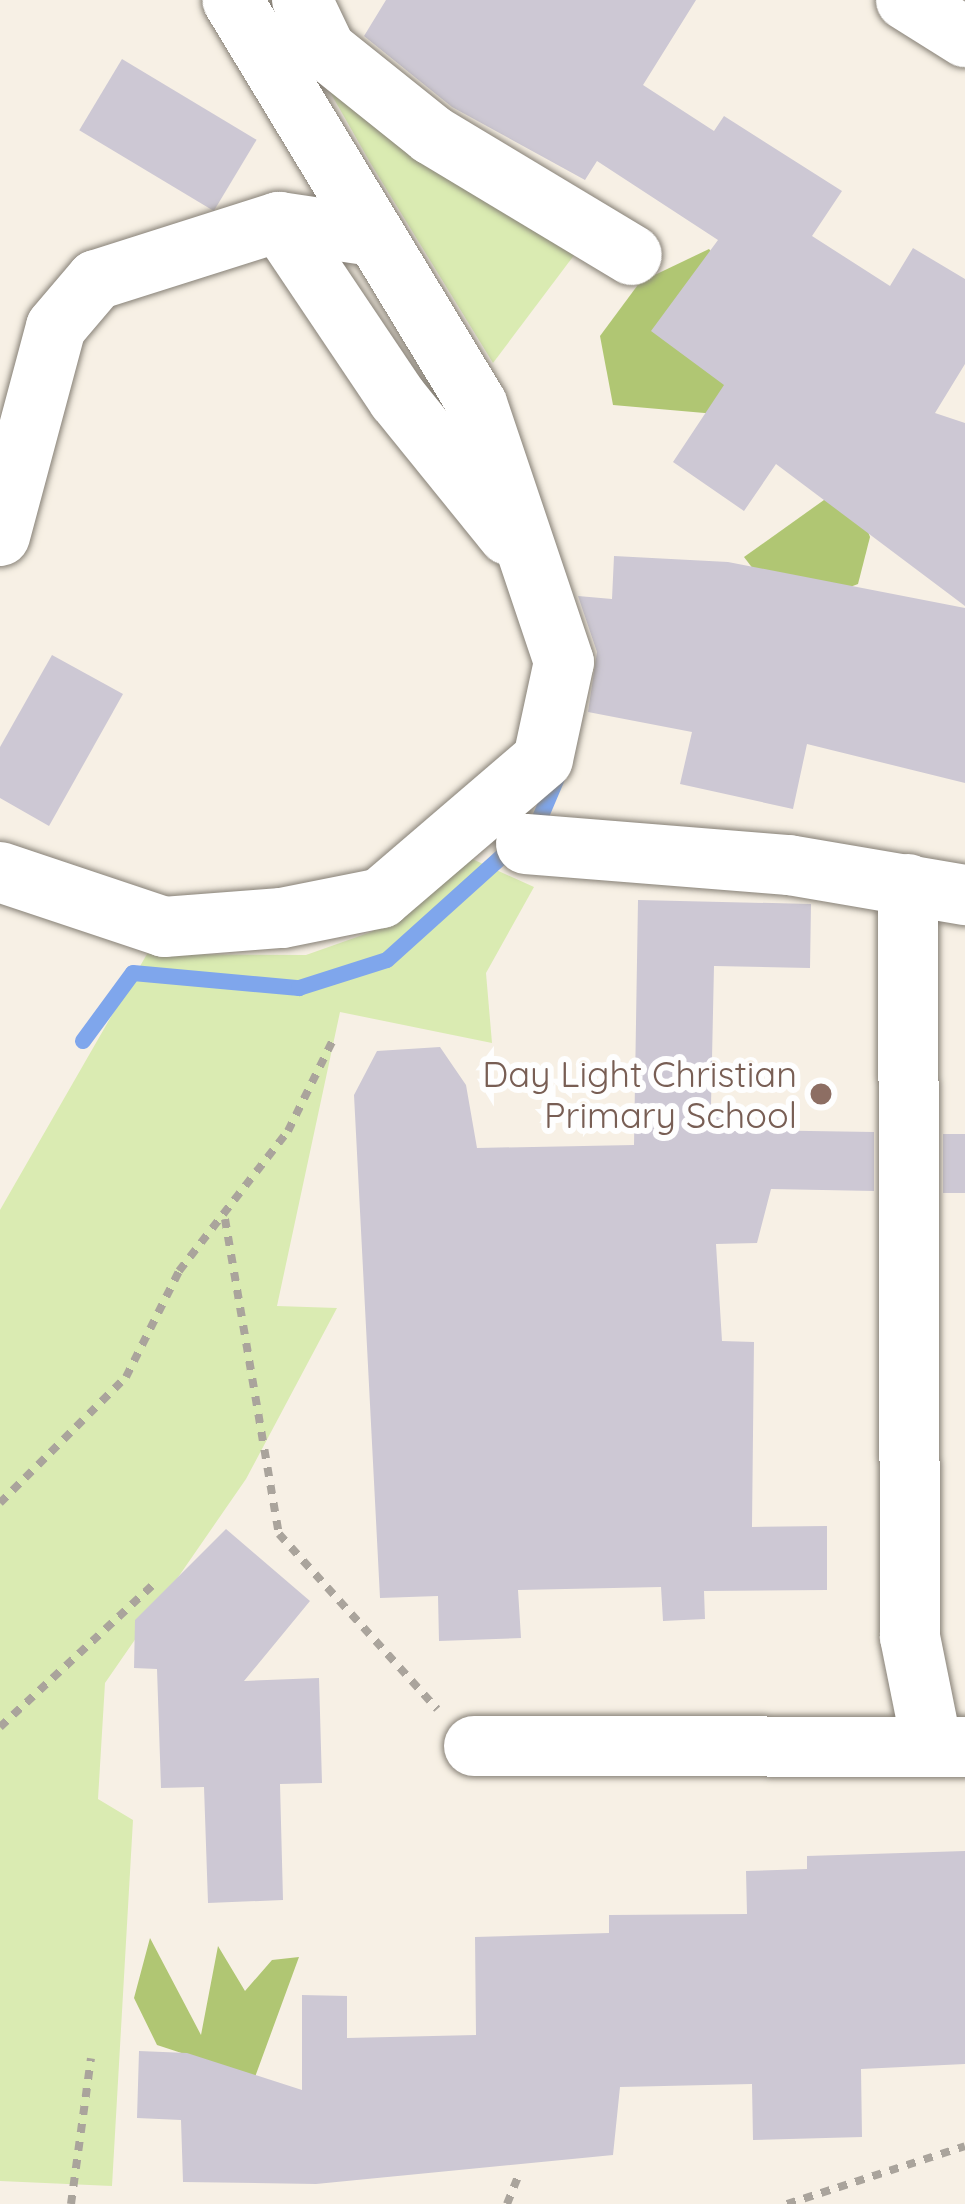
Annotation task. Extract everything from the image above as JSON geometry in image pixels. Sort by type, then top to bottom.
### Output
[{"type":"street","points":[[0,872],[164,927],[381,898],[543,759],[564,662],[477,404],[232,0]]},
{"type":"street","points":[[302,0],[326,50],[432,135],[632,255]]},
{"type":"street","points":[[906,0],[965,37]]},
{"type":"street","points":[[0,536],[56,327],[96,280],[279,222],[373,236]]},
{"type":"street","points":[[279,222],[398,399],[531,563]]},
{"type":"street","points":[[474,1746],[948,1746],[910,1637],[937,889],[526,844]]},
{"type":"path","points":[[0,1503],[126,1377],[179,1271],[225,1219],[288,1131],[333,1040]]},
{"type":"path","points":[[225,1219],[279,1534],[474,1746]]},
{"type":"path","points":[[0,1726],[154,1584]]},
{"type":"path","points":[[71,2204],[91,2058]]},
{"type":"path","points":[[788,2204],[965,2146]]},
{"type":"path","points":[[507,2204],[518,2177]]},
{"type":"green space","points":[[317,69],[578,250],[493,363],[371,164]]},
{"type":"green space","points":[[709,249],[770,322],[716,414],[613,405],[600,336],[640,282]]},
{"type":"green space","points":[[831,495],[858,505],[870,537],[858,584],[821,598],[766,586],[744,557]]},
{"type":"green space","points":[[470,858],[534,887],[486,973],[492,1043],[340,1012],[277,1306],[337,1308],[246,1479],[105,1683],[98,1799],[133,1820],[112,2186],[0,2181],[0,1210],[147,954],[306,955],[371,932]]},
{"type":"green space","points":[[150,1938],[201,2035],[218,1946],[245,1991],[272,1960],[299,1957],[255,2077],[157,2045],[134,1998]]},
{"type":"building","points":[[386,0],[696,0],[643,85],[714,131],[724,116],[842,191],[812,236],[890,286],[913,248],[965,279],[965,364],[935,413],[965,423],[965,606],[776,464],[744,511],[673,462],[724,385],[651,331],[718,240],[597,161],[585,180],[452,107],[364,36]]},
{"type":"building","points":[[122,59],[257,140],[214,211],[79,130]]},
{"type":"building","points":[[614,556],[728,562],[965,608],[965,783],[807,744],[793,809],[680,784],[692,732],[588,712],[597,652],[578,596],[612,599]]},
{"type":"building","points":[[52,655],[123,694],[49,826],[0,798],[0,747]]},
{"type":"building","points":[[638,900],[811,904],[810,968],[714,966],[711,1105],[743,1106],[742,1130],[874,1132],[874,1191],[771,1189],[757,1243],[716,1244],[722,1341],[754,1342],[752,1527],[827,1526],[827,1590],[704,1591],[705,1619],[663,1621],[661,1587],[518,1590],[521,1638],[439,1641],[438,1596],[380,1598],[354,1095],[377,1051],[440,1047],[466,1085],[477,1148],[634,1145]]},
{"type":"building","points":[[943,1134],[965,1134],[965,1193],[943,1193]]},
{"type":"building","points":[[226,1529],[310,1601],[244,1681],[319,1678],[322,1783],[280,1784],[283,1900],[208,1903],[204,1787],[161,1788],[157,1669],[134,1668],[135,1620]]},
{"type":"building","points":[[965,1851],[965,2064],[861,2069],[862,2137],[753,2140],[752,2084],[620,2087],[613,2155],[316,2184],[183,2182],[181,2120],[137,2118],[139,2051],[187,2053],[302,2090],[302,1995],[347,1996],[347,2038],[476,2035],[475,1937],[609,1933],[609,1915],[747,1914],[746,1871],[807,1869],[807,1856]]},
{"type":"waterway","points":[[83,1041],[133,973],[299,988],[387,960],[537,825],[560,771]]},
{"type":"place","name":"Day Light Christian Primary School","points":[[821,1094]]}]
